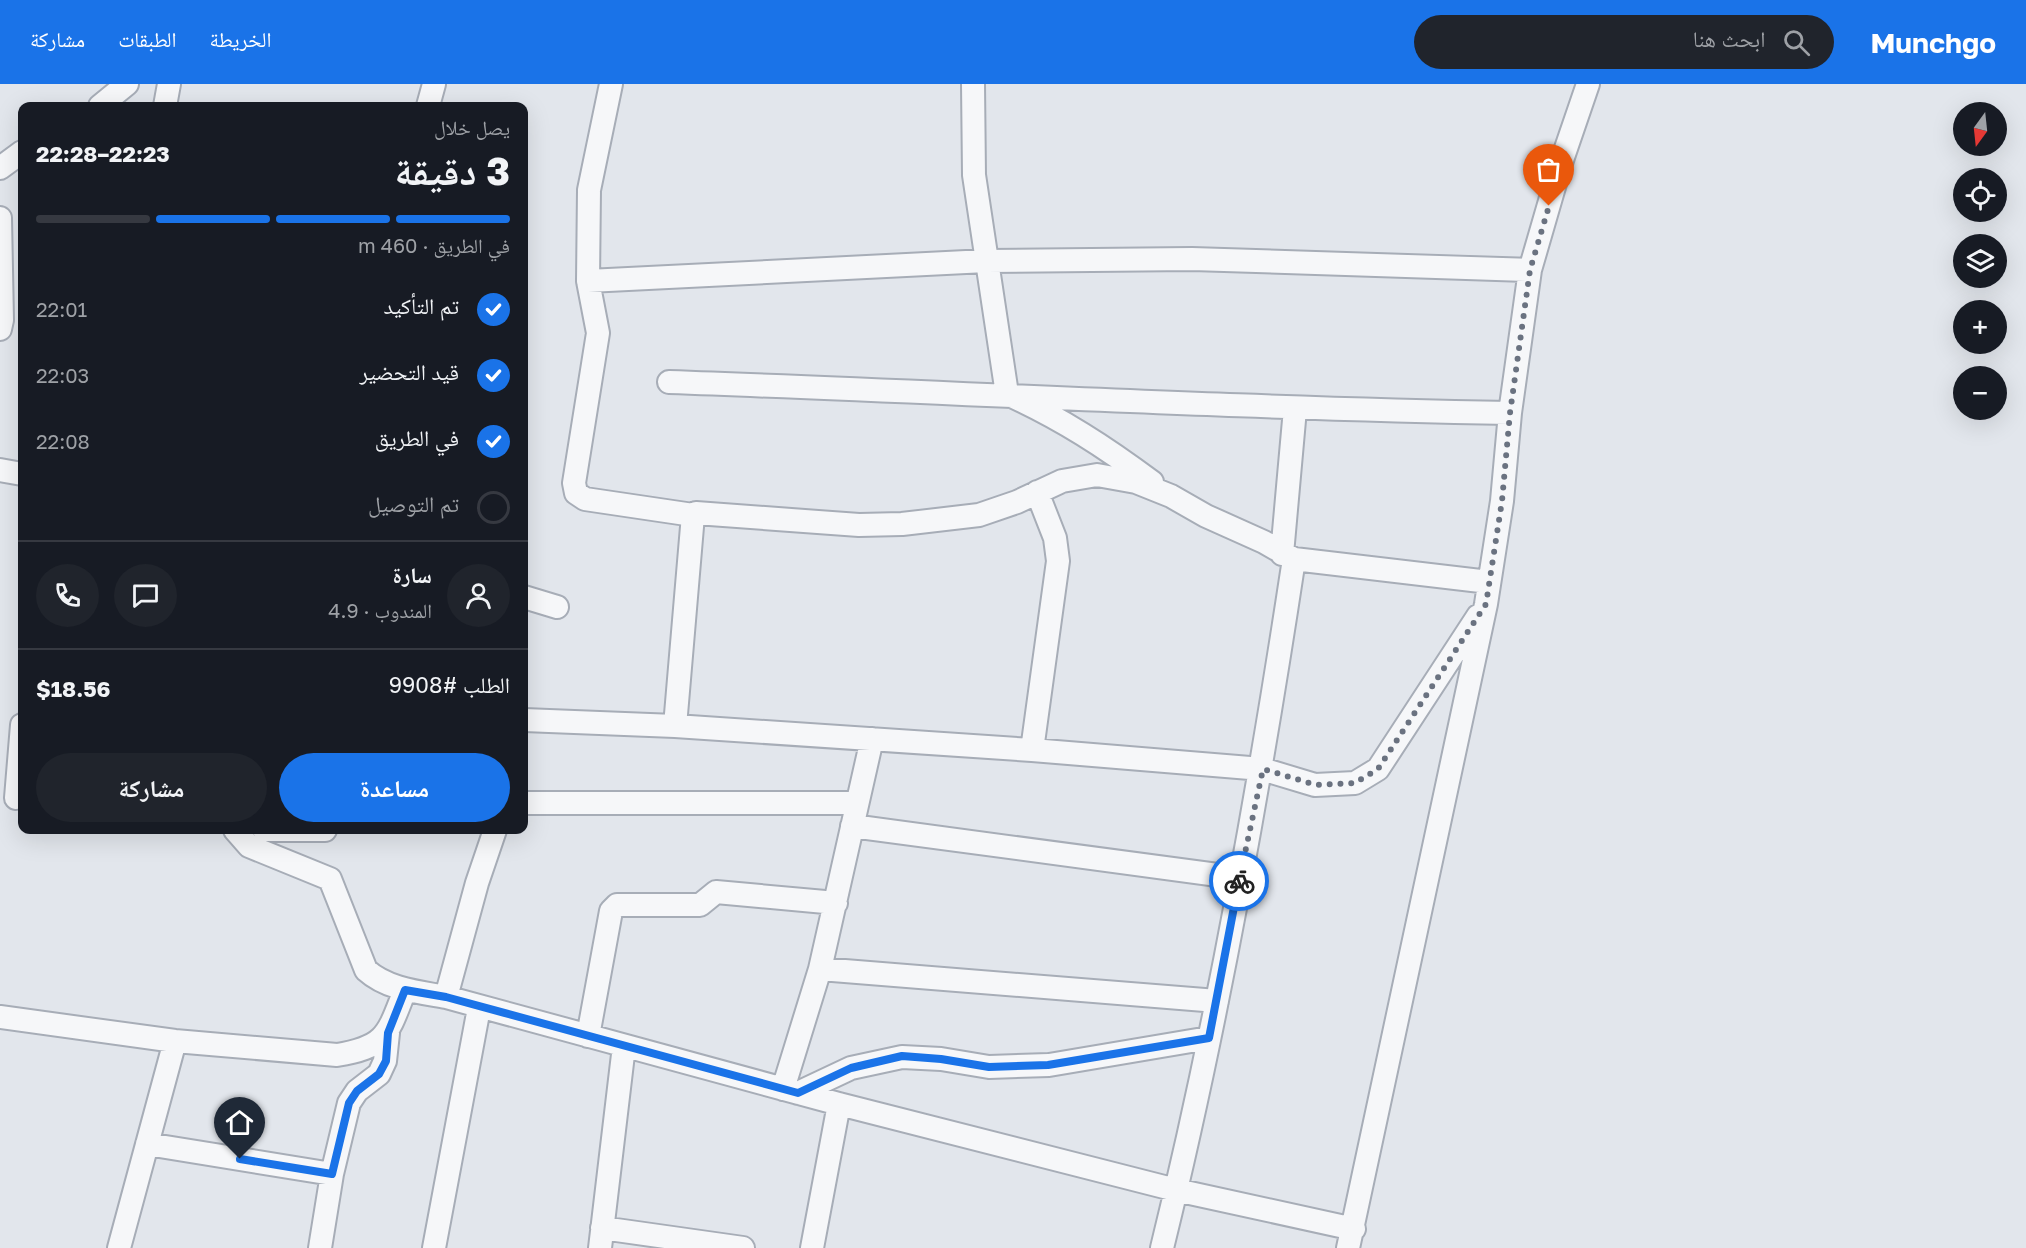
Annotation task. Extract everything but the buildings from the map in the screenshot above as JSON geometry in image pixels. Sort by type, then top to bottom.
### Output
[{"type":"street","points":[[105,102],[127,84]]},
{"type":"street","points":[[166,102],[170,84]]},
{"type":"street","points":[[429,102],[434,84]]},
{"type":"street","points":[[611,84],[589,190],[588,281],[598,333],[573,483],[576,493],[585,499],[693,515],[696,513],[859,525],[902,524],[979,514],[1017,502],[1062,481],[1097,475],[1136,482],[1171,496]]},
{"type":"street","points":[[973,84],[974,175],[1007,394]]},
{"type":"street","points":[[238,834],[249,846],[330,879],[366,970],[376,979],[405,990],[446,997],[479,1008],[839,1104],[1176,1190],[1351,1239],[1487,593],[1502,501],[1510,413],[1530,270],[1561,163],[1588,84]]},
{"type":"street","points":[[0,218],[2,320],[0,330]]},
{"type":"street","points":[[588,281],[986,261],[1192,259],[1530,270]]},
{"type":"street","points":[[669,382],[1007,394],[1295,409],[1510,413]]},
{"type":"street","points":[[1007,394],[1054,416],[1094,440],[1171,496],[1206,516],[1264,542],[1288,557],[1487,593]]},
{"type":"street","points":[[1162,1248],[1209,1038],[1263,769],[1288,557],[1295,409]]},
{"type":"street","points":[[0,470],[18,473]]},
{"type":"street","points":[[1032,750],[1058,561],[1055,538],[1037,492]]},
{"type":"street","points":[[675,726],[693,515]]},
{"type":"street","points":[[528,720],[675,726],[1032,750],[1263,769],[1316,785],[1355,783],[1378,769],[1487,593]]},
{"type":"street","points":[[528,598],[557,607]]},
{"type":"street","points":[[791,1091],[872,740]]},
{"type":"street","points":[[13,798],[18,757]]},
{"type":"street","points":[[528,803],[856,803]]},
{"type":"street","points":[[852,826],[1240,878]]},
{"type":"street","points":[[446,997],[477,883],[494,834]]},
{"type":"street","points":[[588,1036],[611,911],[617,905],[700,904],[716,892],[836,903]]},
{"type":"street","points":[[820,969],[1217,1000]]},
{"type":"street","points":[[320,1248],[332,1174],[349,1103],[357,1091],[379,1074],[386,1061],[388,1033],[405,990]]},
{"type":"street","points":[[434,1248],[479,1008]]},
{"type":"street","points":[[0,1017],[175,1041],[337,1055],[362,1051],[388,1033]]},
{"type":"street","points":[[791,1091],[851,1068],[902,1056],[941,1059],[989,1067],[1048,1065],[1209,1038]]},
{"type":"street","points":[[119,1248],[175,1041]]},
{"type":"street","points":[[624,1046],[601,1238],[742,1248]]},
{"type":"street","points":[[812,1248],[839,1104]]},
{"type":"street","points":[[147,1144],[332,1174]]},
{"type":"way so far","points":[[1239,881],[1263,769],[1316,785],[1355,783],[1378,769],[1486,604],[1502,501],[1510,413],[1530,270],[1549,206]]},
{"type":"route","points":[[240,1159],[332,1174],[349,1103],[357,1091],[379,1074],[386,1061],[388,1033],[405,990],[446,997],[479,1008],[798,1093],[851,1068],[902,1056],[941,1059],[989,1067],[1048,1065],[1209,1038],[1239,881]]}]
